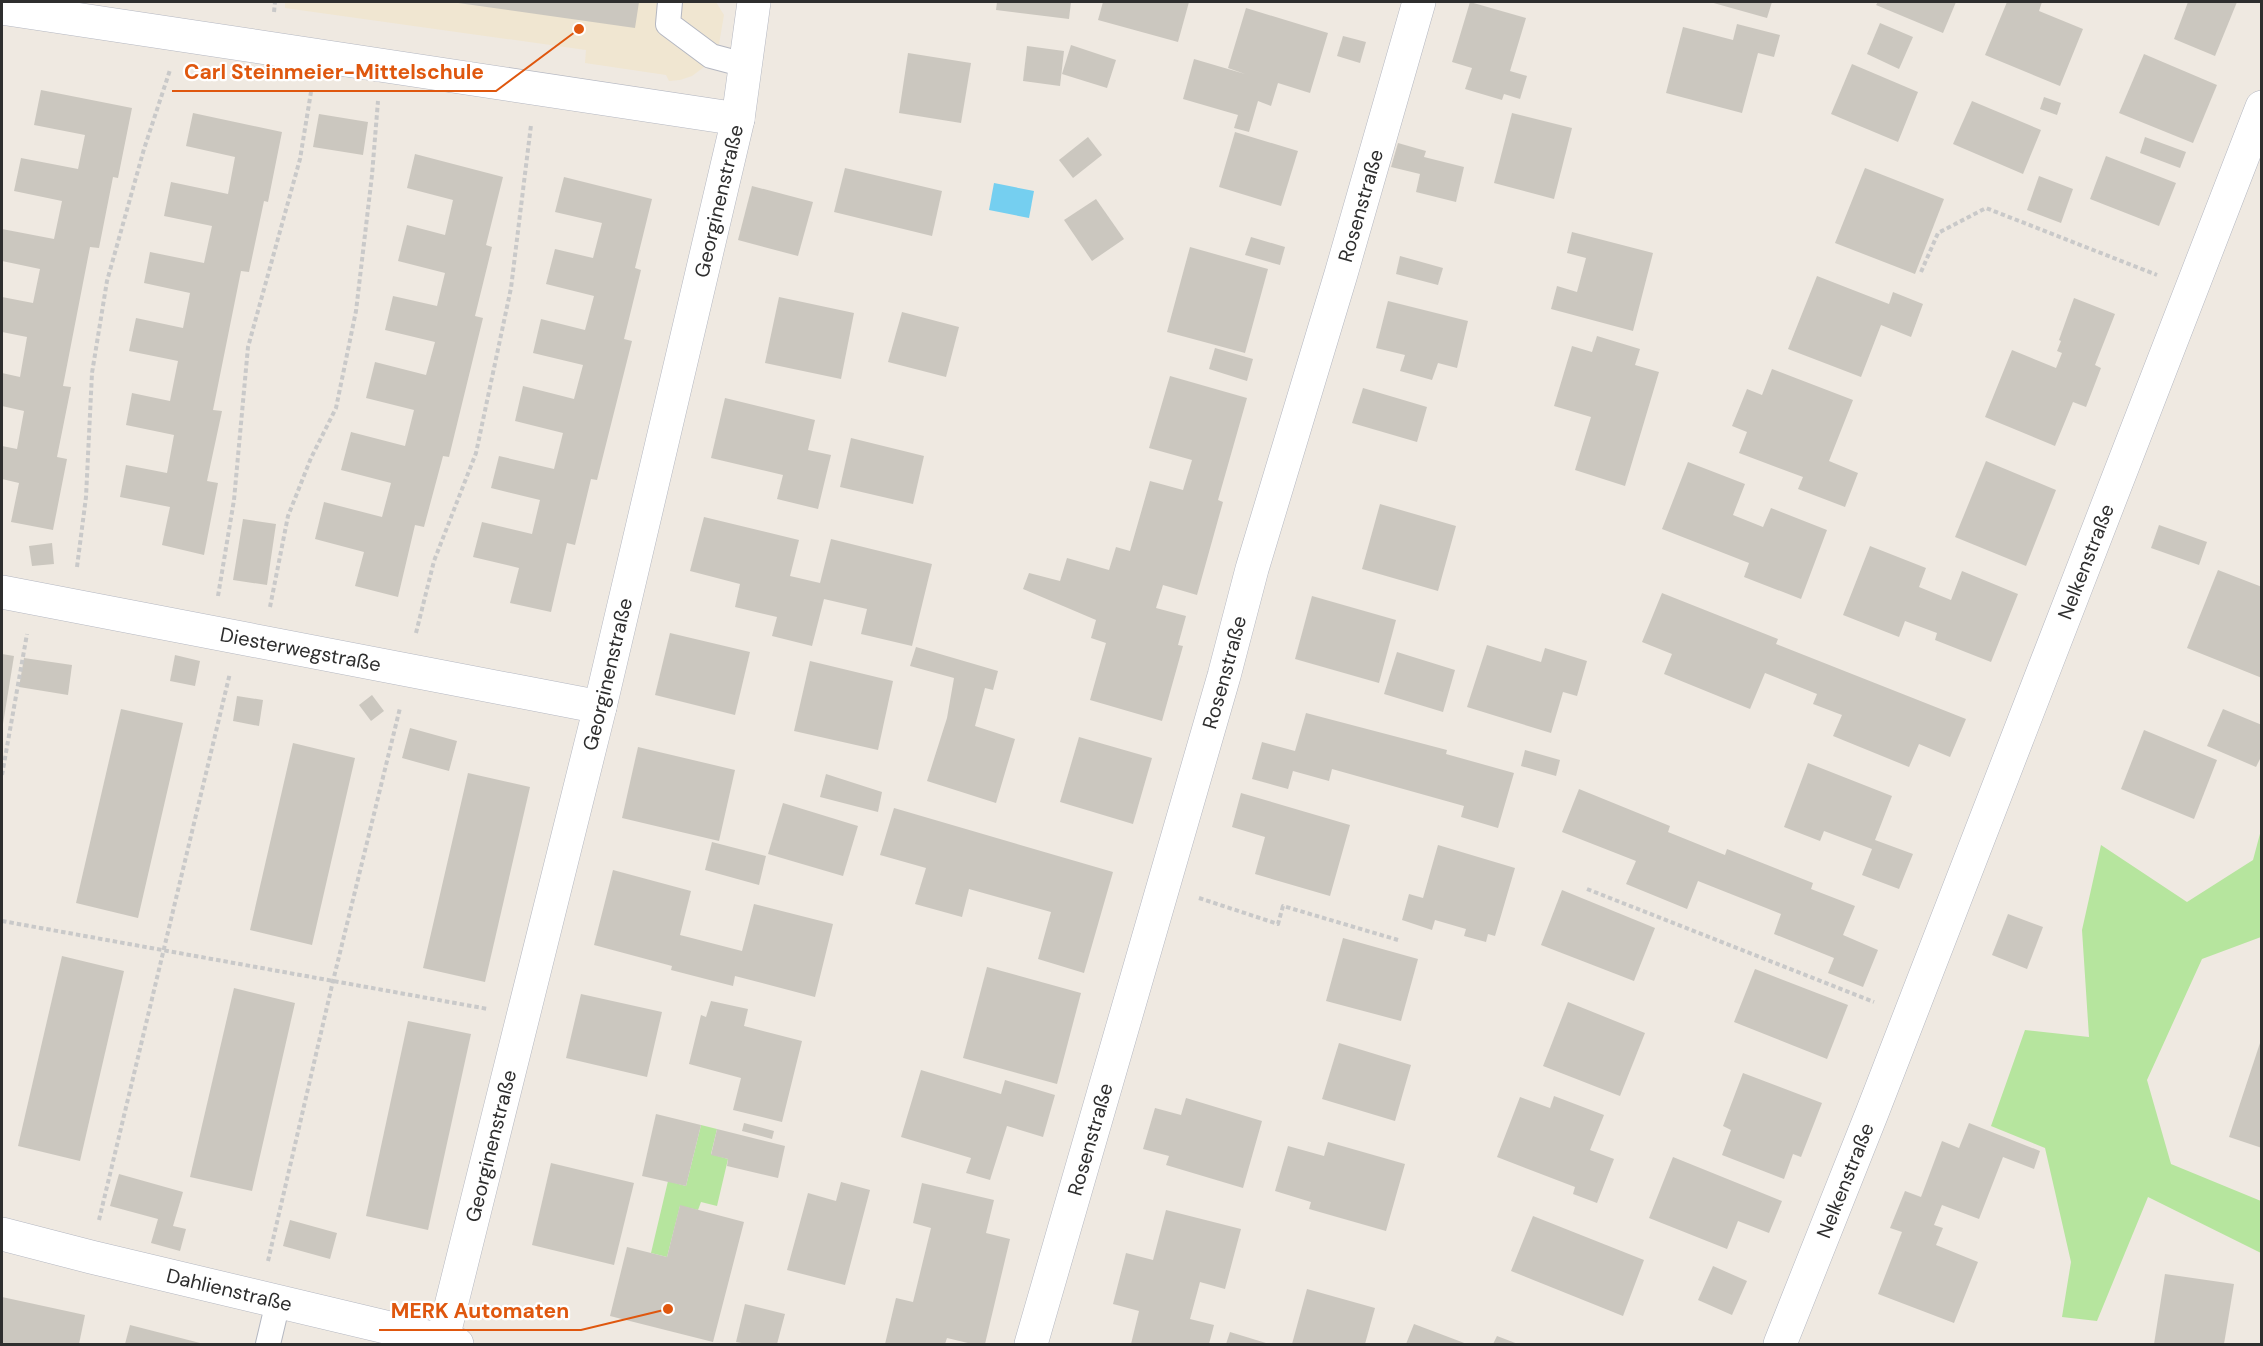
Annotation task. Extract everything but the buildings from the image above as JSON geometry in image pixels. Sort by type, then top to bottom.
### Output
[{"type":"street","name":"Georginenstraße","points":[[449,1343],[522,1016],[600,706],[738,119],[754,2]]},
{"type":"street","name":"Rosenstraße","points":[[1031,1344],[1224,676],[1252,569],[1338,285],[1419,2]]},
{"type":"street","points":[[2,8],[738,119]]},
{"type":"street","name":"Nelkenstraße","points":[[1780,1344],[2262,107]]},
{"type":"street","name":"Diesterwegstraße","points":[[2,592],[600,706]]},
{"type":"street","name":"Dahlienstraße","points":[[2,1234],[449,1343]]},
{"type":"lane","points":[[670,2],[668,24],[711,56],[745,65]]},
{"type":"lane","points":[[268,1344],[269,1300]]},
{"type":"path","points":[[72,606],[86,497],[92,373],[107,281],[144,149],[181,35]]},
{"type":"path","points":[[238,637],[234,500],[249,347],[300,159],[317,55]]},
{"type":"path","points":[[91,1257],[238,637],[311,458],[336,408],[356,311],[372,175],[381,65]]},
{"type":"path","points":[[269,1300],[333,981],[409,669],[419,616],[434,561],[476,453],[512,288],[536,88]]},
{"type":"path","points":[[1921,272],[1938,233],[1986,208],[2191,288]]},
{"type":"path","points":[[2,775],[33,598]]},
{"type":"path","points":[[1163,887],[1278,924],[1283,906],[1398,940]]},
{"type":"path","points":[[1587,890],[1909,1016]]},
{"type":"path","points":[[2,921],[522,1016]]},
{"type":"shaded area","points":[[285,2],[716,2],[724,15],[719,44],[704,67],[692,76],[669,81],[666,75],[585,63],[586,50],[285,8]]},
{"type":"green space","points":[[2261,830],[2261,937],[2202,959],[2147,1080],[2171,1164],[2261,1201],[2261,1253],[2148,1197],[2097,1321],[2062,1317],[2071,1262],[2045,1148],[1991,1126],[2025,1030],[2089,1037],[2082,930],[2101,845],[2187,902],[2253,860]]},
{"type":"green space","points":[[701,1125],[717,1129],[711,1154],[728,1159],[717,1206],[701,1202],[698,1210],[680,1206],[667,1257],[651,1253],[668,1181],[686,1186]]},
{"type":"water","points":[[994,183],[1034,191],[1029,218],[989,210]]},
{"type":"place","name":"Carl Steinmeier-Mittelschule","points":[[579,29]]},
{"type":"place","name":"MERK Automaten","points":[[668,1309]]}]
